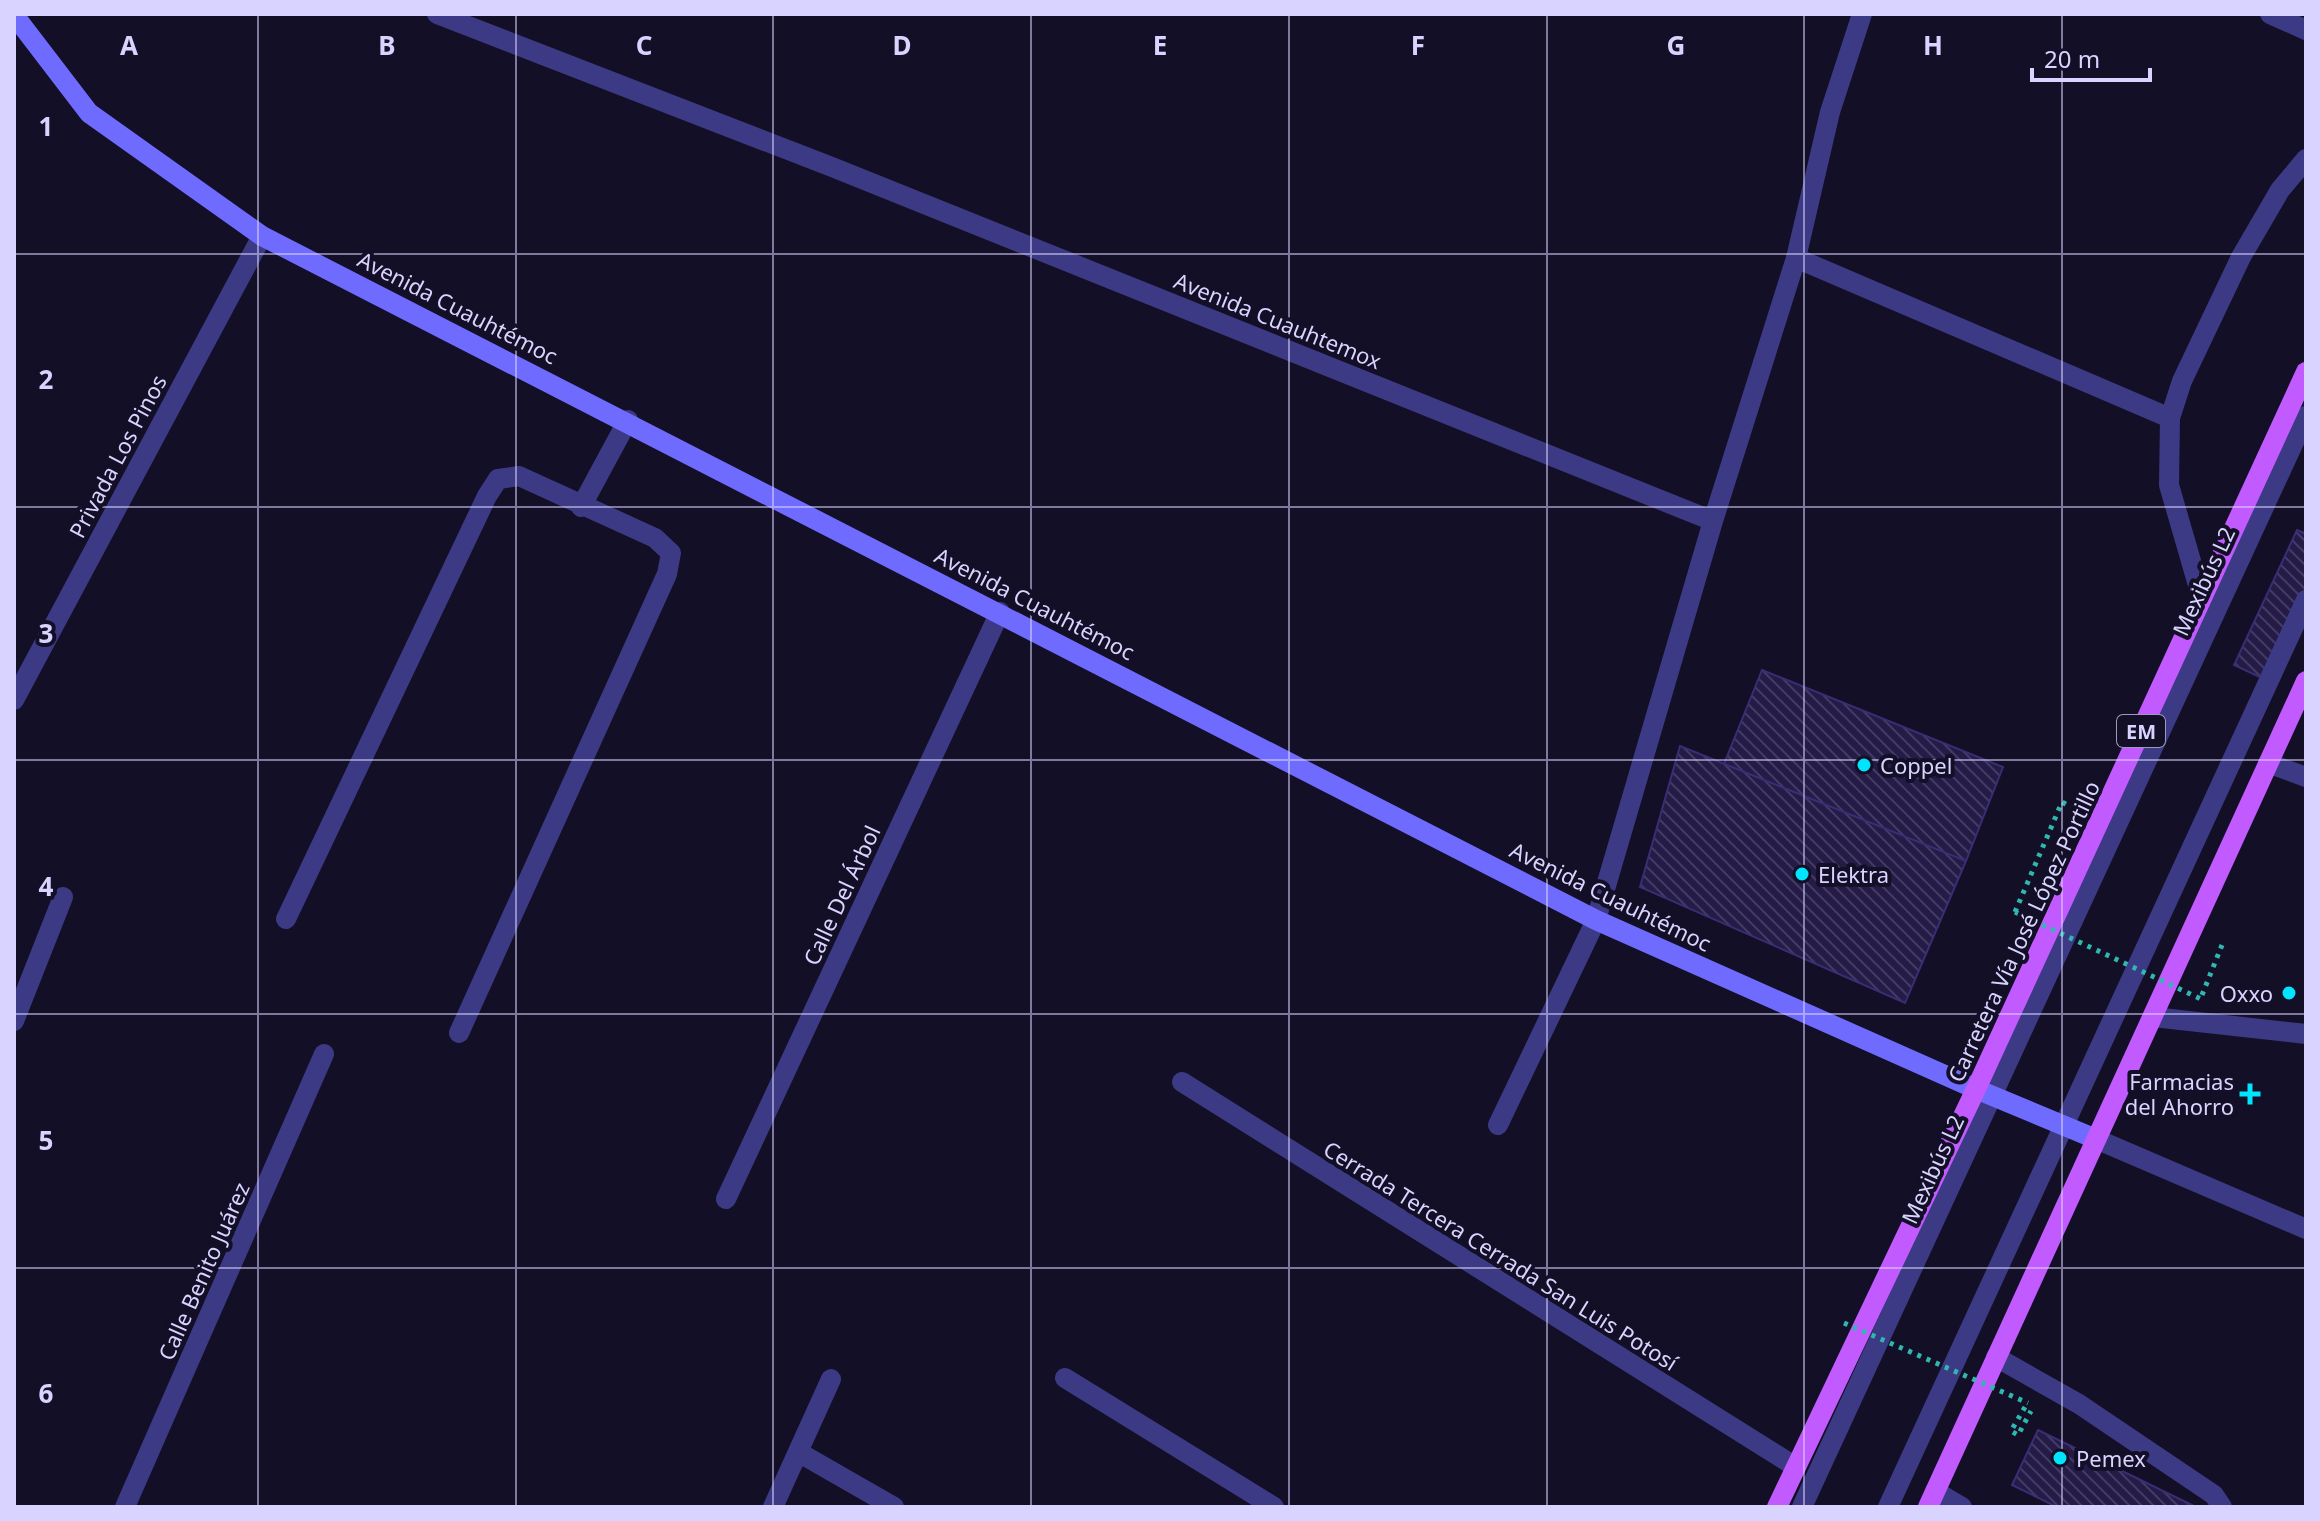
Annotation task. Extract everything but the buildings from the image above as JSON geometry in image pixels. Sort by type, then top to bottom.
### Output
[{"type":"main road","name":"Avenida Cuauhtémoc","points":[[14,15],[89,113],[262,236],[628,420],[1596,920],[1984,1093],[2096,1139]]},
{"type":"main road","name":"Carretera Vía José López Portillo","points":[[1777,1507],[1984,1093],[2099,823],[2306,372]]},
{"type":"main road","points":[[1931,1499],[2306,681]]},
{"type":"street","name":"Avenida Cuauhtemox","points":[[437,14],[832,167],[1713,521]]},
{"type":"street","points":[[1498,1125],[1596,920],[1713,521],[1796,258],[1830,112],[1862,14]]},
{"type":"street","points":[[2270,14],[2306,30]]},
{"type":"street","points":[[2202,599],[2169,485],[2170,418],[2182,381],[2241,257],[2280,190],[2306,159]]},
{"type":"street","name":"Privada Los Pinos","points":[[14,700],[262,236]]},
{"type":"street","points":[[1796,258],[2170,418]]},
{"type":"street","name":"Mexibús L2","points":[[1802,1507],[1984,1093],[2306,416]]},
{"type":"street","points":[[581,507],[628,420]]},
{"type":"street","points":[[286,919],[498,479],[519,476],[581,507],[655,538],[671,553],[667,574],[459,1033]]},
{"type":"street","points":[[1888,1507],[2306,600]]},
{"type":"street","name":"Calle Del Árbol","points":[[726,1199],[1000,612]]},
{"type":"street","points":[[2268,763],[2306,777]]},
{"type":"street","points":[[14,1021],[63,897]]},
{"type":"street","points":[[2153,1017],[2306,1034]]},
{"type":"street","name":"Calle Benito Juárez","points":[[125,1507],[324,1054]]},
{"type":"street","name":"Cerrada Tercera Cerrada San Luis Potosí","points":[[1182,1082],[1796,1467]]},
{"type":"street","points":[[2096,1139],[2304,1223]]},
{"type":"street","points":[[1996,1357],[2079,1404],[2214,1495],[2222,1507]]},
{"type":"street","points":[[1065,1378],[1274,1507]]},
{"type":"street","points":[[773,1507],[831,1379]]},
{"type":"street","points":[[798,1452],[894,1507]]},
{"type":"street","points":[[1931,1499],[1962,1507]]},
{"type":"path","points":[[2099,823],[2062,802],[2015,912],[2201,999]]},
{"type":"path","points":[[1844,1323],[2028,1403],[2011,1431],[2018,1435],[2037,1401]]},
{"type":"place","name":"Coppel","points":[[1864,765]]},
{"type":"place","name":"Elektra","points":[[1802,874]]},
{"type":"place","name":"Oxxo","points":[[2289,993]]},
{"type":"place","name":"Farmacias del Ahorro","points":[[2250,1094]]},
{"type":"place","name":"Pemex","points":[[2060,1458]]}]
